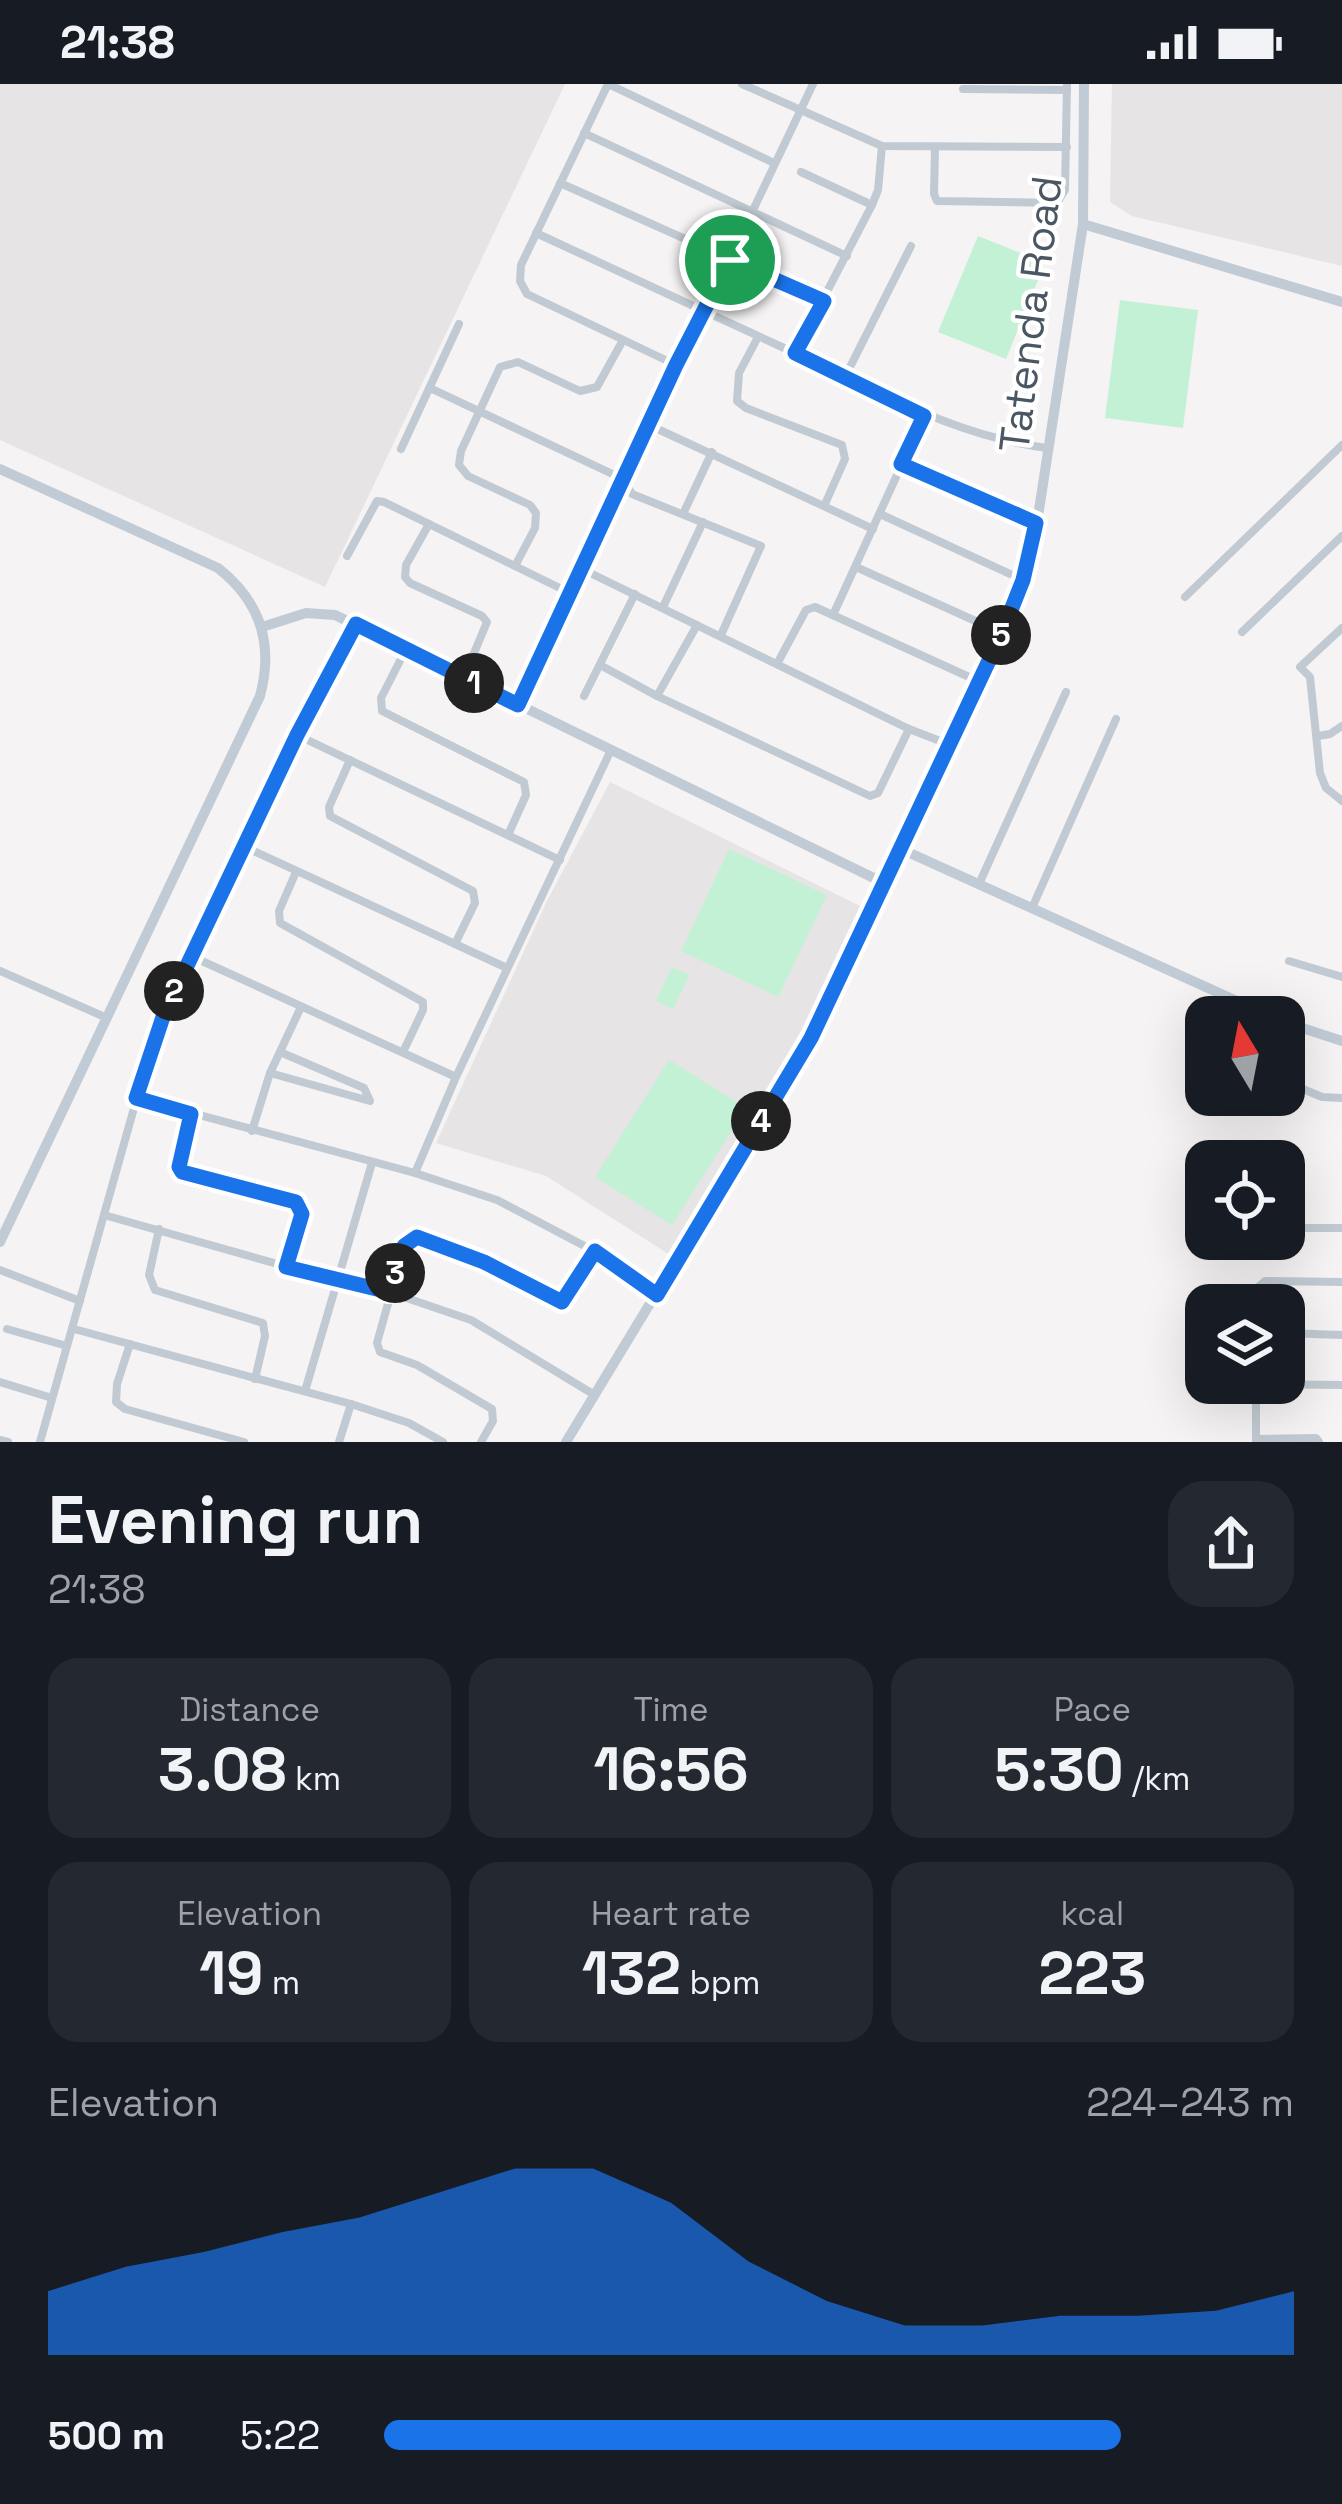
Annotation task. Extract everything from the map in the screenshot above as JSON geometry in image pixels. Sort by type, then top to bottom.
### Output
[{"type":"street","points":[[676,365],[527,294],[520,281],[521,265],[584,133],[608,84],[774,163]]},
{"type":"street","points":[[742,84],[882,146],[1067,147]]},
{"type":"street","points":[[518,705],[813,84]]},
{"type":"street","name":"Tatenda Road","points":[[566,1442],[811,1038],[1023,580],[1082,224],[1084,84]]},
{"type":"street","points":[[934,147],[937,201],[1057,203],[1065,190],[1067,87],[963,89]]},
{"type":"street","points":[[584,133],[847,256]]},
{"type":"street","points":[[795,353],[872,205],[882,146]]},
{"type":"street","points":[[801,172],[872,205]]},
{"type":"street","points":[[560,183],[824,301]]},
{"type":"street","points":[[1082,224],[1342,302]]},
{"type":"street","points":[[536,233],[924,416],[999,441],[1047,448]]},
{"type":"street","points":[[845,377],[911,246]]},
{"type":"street","points":[[401,449],[459,324]]},
{"type":"street","points":[[758,337],[739,373],[737,401],[842,446],[845,459],[825,504]]},
{"type":"street","points":[[515,566],[535,528],[536,513],[530,505],[467,476],[459,465],[500,367],[518,362],[589,392],[597,387],[623,340]]},
{"type":"street","points":[[430,388],[623,479],[632,494],[760,546],[721,635]]},
{"type":"street","points":[[833,615],[924,416]]},
{"type":"street","points":[[649,424],[872,530]]},
{"type":"street","points":[[1185,597],[1342,446]]},
{"type":"street","points":[[683,514],[712,452]]},
{"type":"street","points":[[901,464],[1036,523]]},
{"type":"street","points":[[0,469],[218,568],[240,586],[262,627],[267,656],[260,696],[0,1242]]},
{"type":"street","points":[[347,556],[377,501],[571,592]]},
{"type":"street","points":[[880,514],[1023,580]]},
{"type":"street","points":[[663,608],[703,522]]},
{"type":"street","points":[[429,524],[406,566],[405,577],[487,622],[464,678]]},
{"type":"street","points":[[1242,632],[1342,536]]},
{"type":"street","points":[[856,567],[1002,633]]},
{"type":"street","points":[[582,569],[908,729],[950,745]]},
{"type":"street","points":[[584,696],[635,594]]},
{"type":"street","points":[[777,664],[808,608],[980,681]]},
{"type":"street","points":[[262,627],[283,618],[322,612],[356,624],[884,883]]},
{"type":"street","points":[[40,1442],[154,1037],[297,735],[356,624]]},
{"type":"street","points":[[657,696],[697,625]]},
{"type":"street","points":[[1342,628],[1300,667],[1310,677],[1320,773],[1326,788],[1342,801]]},
{"type":"street","points":[[405,651],[381,698],[382,711],[524,782],[526,796],[508,835]]},
{"type":"street","points":[[600,665],[870,796],[878,793],[908,729]]},
{"type":"street","points":[[979,884],[1066,692]]},
{"type":"street","points":[[1031,909],[1116,719]]},
{"type":"street","points":[[1318,736],[1342,726]]},
{"type":"street","points":[[297,735],[560,860]]},
{"type":"street","points":[[415,1173],[611,750]]},
{"type":"street","points":[[350,760],[328,807],[330,816],[473,891],[475,903],[455,944]]},
{"type":"street","points":[[243,846],[507,968]]},
{"type":"street","points":[[902,849],[1225,996]]},
{"type":"street","points":[[296,872],[279,911],[280,923],[423,1002],[402,1052]]},
{"type":"street","points":[[191,956],[456,1077]]},
{"type":"street","points":[[1289,961],[1342,977]]},
{"type":"street","points":[[0,971],[107,1018]]},
{"type":"street","points":[[252,1131],[270,1072],[301,1007]]},
{"type":"street","points":[[1305,1029],[1342,1041]]},
{"type":"street","points":[[270,1072],[370,1101],[364,1088],[280,1052]]},
{"type":"street","points":[[1305,1089],[1342,1098]]},
{"type":"street","points":[[136,1098],[415,1173],[497,1200],[595,1251],[657,1295]]},
{"type":"street","points":[[191,1114],[179,1167],[182,1172],[296,1202],[300,1207],[301,1220],[286,1267]]},
{"type":"street","points":[[305,1391],[372,1163]]},
{"type":"street","points":[[104,1215],[389,1292],[471,1320],[592,1394]]},
{"type":"street","points":[[1305,1228],[1342,1228]]},
{"type":"street","points":[[159,1229],[148,1275],[155,1290],[263,1323],[265,1336],[255,1378]]},
{"type":"street","points":[[482,1442],[493,1421],[492,1409],[417,1366],[380,1352],[377,1342],[404,1246],[417,1237],[484,1262],[562,1302],[595,1251]]},
{"type":"street","points":[[0,1270],[80,1301]]},
{"type":"street","points":[[1262,1284],[1342,1282]]},
{"type":"street","points":[[7,1329],[67,1346]]},
{"type":"street","points":[[74,1329],[350,1404],[409,1423],[443,1442]]},
{"type":"street","points":[[1305,1334],[1342,1335]]},
{"type":"street","points":[[130,1345],[116,1402],[125,1409],[244,1442]]},
{"type":"street","points":[[0,1382],[52,1398]]},
{"type":"street","points":[[1305,1385],[1342,1385]]},
{"type":"street","points":[[339,1442],[350,1404]]},
{"type":"street","points":[[1256,1404],[1256,1440],[1316,1438],[1319,1442]]},
{"type":"shaded area","points":[[0,84],[565,84],[325,587],[0,440]]},
{"type":"shaded area","points":[[1112,84],[1342,84],[1342,266],[1132,216],[1110,202]]},
{"type":"shaded area","points":[[610,782],[864,908],[806,1023],[670,1255],[546,1176],[436,1143],[547,901]]},
{"type":"green space","points":[[978,236],[1045,263],[1006,359],[938,332]]},
{"type":"green space","points":[[1120,300],[1198,310],[1183,428],[1105,418]]},
{"type":"green space","points":[[729,849],[827,895],[778,997],[681,951]]},
{"type":"green space","points":[[672,967],[689,975],[673,1009],[656,1001]]},
{"type":"green space","points":[[669,1060],[746,1108],[672,1225],[595,1177]]},
{"type":"route","points":[[730,260],[824,301],[795,353],[924,416],[901,464],[1036,523],[1023,580],[1002,633],[811,1038],[657,1295],[595,1251],[562,1302],[484,1262],[417,1237],[404,1246],[389,1292],[286,1267],[302,1214],[296,1202],[182,1172],[179,1167],[191,1114],[136,1098],[164,1014],[297,735],[356,624],[518,705],[730,260]]}]
